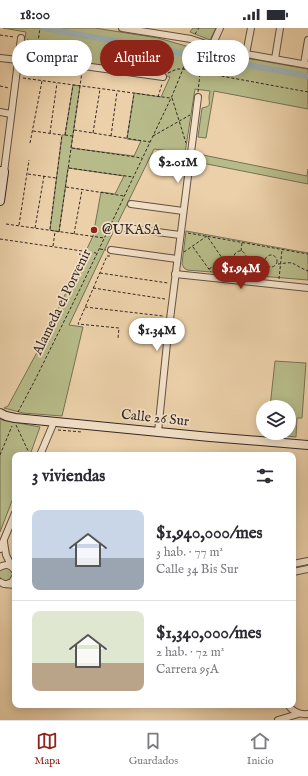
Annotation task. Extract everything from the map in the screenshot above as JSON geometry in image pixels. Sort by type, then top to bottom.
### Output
[{"type":"street","points":[[122,28],[191,40]]},
{"type":"street","points":[[215,40],[220,28]]},
{"type":"street","points":[[249,40],[251,28]]},
{"type":"street","points":[[275,59],[280,28]]},
{"type":"street","points":[[249,55],[306,64],[308,40]]},
{"type":"street","points":[[0,58],[12,58]]},
{"type":"street","points":[[92,67],[163,77]]},
{"type":"street","points":[[0,201],[2,171],[12,114],[16,77]]},
{"type":"street","points":[[158,432],[166,348],[177,260],[183,234],[183,211],[198,97]]},
{"type":"street","points":[[0,112],[12,114]]},
{"type":"street","points":[[131,204],[183,211]]},
{"type":"street","points":[[119,227],[183,234]]},
{"type":"street","points":[[109,253],[177,260]]},
{"type":"street","points":[[175,274],[308,288]]},
{"type":"street","name":"Calle 26 Sur","points":[[0,413],[14,420],[54,422],[308,445]]},
{"type":"street","points":[[41,452],[54,422]]},
{"type":"street","points":[[0,549],[12,520]]},
{"type":"street","points":[[4,539],[6,555],[12,566]]},
{"type":"street","points":[[296,563],[308,561]]},
{"type":"street","points":[[0,567],[6,565],[12,568]]},
{"type":"street","points":[[296,571],[308,569]]},
{"type":"street","points":[[2,583],[12,582]]},
{"type":"street","points":[[2,583],[12,585]]},
{"type":"street","points":[[291,708],[296,712],[308,714]]},
{"type":"street","points":[[278,720],[296,712]]},
{"type":"path","points":[[38,40],[40,28]]},
{"type":"path","points":[[158,97],[163,77],[172,70],[182,69]]},
{"type":"path","name":"Alameda el Porvenir","points":[[0,455],[14,420],[97,253],[172,97],[182,72]]},
{"type":"path","points":[[59,232],[82,76]]},
{"type":"path","points":[[198,97],[200,76]]},
{"type":"path","points":[[222,76],[308,92]]},
{"type":"path","points":[[16,77],[158,97],[172,97],[186,142]]},
{"type":"path","points":[[30,143],[42,81]]},
{"type":"path","points":[[50,133],[57,83]]},
{"type":"path","points":[[50,230],[57,178],[73,85]]},
{"type":"path","points":[[0,86],[15,88]]},
{"type":"path","points":[[93,133],[100,88]]},
{"type":"path","points":[[111,136],[117,91]]},
{"type":"path","points":[[127,139],[134,93]]},
{"type":"path","points":[[152,137],[196,112]]},
{"type":"path","points":[[74,130],[150,142]]},
{"type":"path","points":[[33,131],[73,136]]},
{"type":"path","points":[[71,148],[142,158]]},
{"type":"path","points":[[19,226],[29,160]]},
{"type":"path","points":[[68,168],[133,177]]},
{"type":"path","points":[[27,174],[57,178]]},
{"type":"path","points":[[35,228],[44,176]]},
{"type":"path","points":[[66,187],[124,196]]},
{"type":"path","points":[[74,234],[82,189]]},
{"type":"path","points":[[6,224],[104,238]]},
{"type":"path","points":[[53,247],[55,231]]},
{"type":"path","points":[[183,234],[207,236],[308,254]]},
{"type":"path","points":[[182,253],[207,236]]},
{"type":"path","points":[[207,236],[234,276]]},
{"type":"path","points":[[0,239],[97,253]]},
{"type":"path","points":[[242,242],[241,251],[244,253],[246,258]]},
{"type":"path","points":[[193,246],[212,274]]},
{"type":"path","points":[[279,280],[282,250]]},
{"type":"path","points":[[236,261],[234,256],[237,252],[241,251]]},
{"type":"path","points":[[109,253],[78,324],[119,328],[118,338]]},
{"type":"path","points":[[266,260],[269,256],[273,256],[276,258],[277,264]]},
{"type":"path","points":[[227,266],[236,261],[241,263],[244,262],[246,258]]},
{"type":"path","points":[[246,258],[254,260],[261,258],[266,260]]},
{"type":"path","points":[[208,269],[223,260]]},
{"type":"path","points":[[266,260],[266,264],[270,267],[277,264],[288,263],[308,270]]},
{"type":"path","points":[[100,273],[168,283]]},
{"type":"path","points":[[93,288],[166,299]]},
{"type":"path","points":[[85,307],[164,316]]},
{"type":"path","points":[[14,420],[29,452]]},
{"type":"green space","points":[[3,28],[95,28],[165,40],[100,40],[100,67],[92,65],[92,40],[25,40],[26,32]]},
{"type":"green space","points":[[193,28],[216,28],[210,40],[190,32]]},
{"type":"green space","points":[[174,43],[182,45],[182,76],[249,76],[249,59],[308,69],[308,109],[214,91],[206,138],[198,137],[202,108],[209,104],[210,91],[195,89],[185,153],[154,149],[69,325],[83,327],[62,416],[23,413],[4,408],[8,406],[42,343],[93,236],[101,192],[115,194],[124,176],[68,168],[59,232],[50,230],[62,135],[65,135],[73,85],[80,86],[71,148],[134,156],[141,141],[127,139],[134,93],[161,97],[170,77],[163,76],[174,76]]},
{"type":"green space","points":[[203,155],[307,176],[308,169],[308,184],[202,163]]},
{"type":"green space","points":[[186,231],[308,253],[308,280],[187,270],[182,264]]},
{"type":"green space","points":[[275,361],[306,363],[302,418],[297,418],[296,437],[296,400],[271,400]]},
{"type":"green space","points":[[0,419],[40,427],[31,452],[12,452],[12,501],[0,532]]},
{"type":"green space","points":[[6,567],[11,569],[11,579],[6,581],[1,579],[-1,574],[1,569]]},
{"type":"waterway","points":[[43,28],[308,76]]},
{"type":"place","name":"@UKASA","points":[[94,230]]}]
